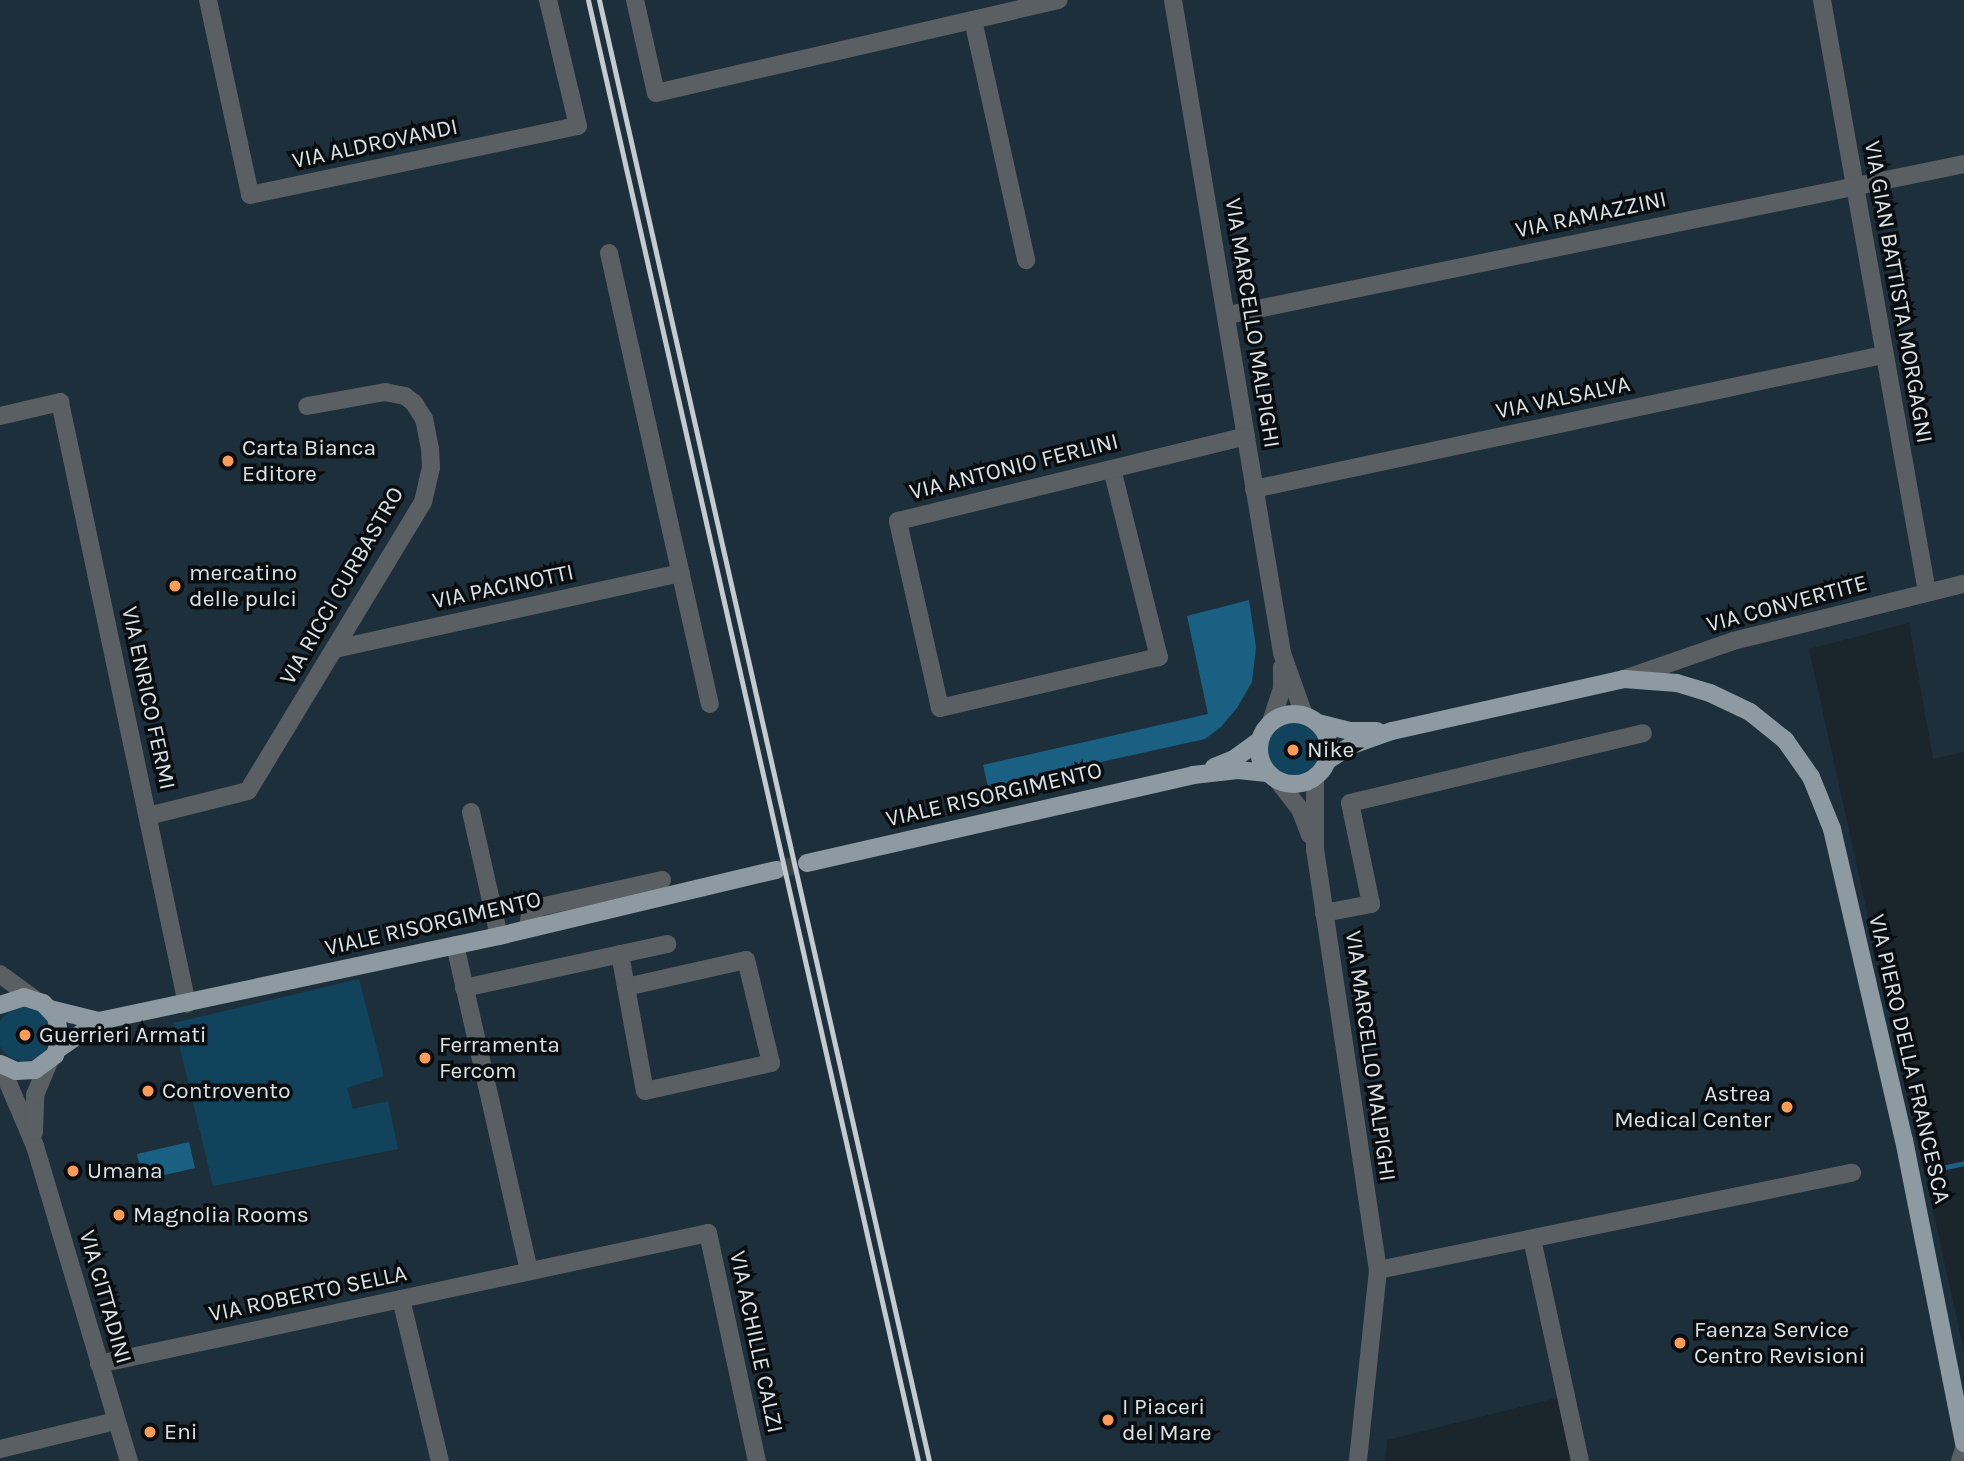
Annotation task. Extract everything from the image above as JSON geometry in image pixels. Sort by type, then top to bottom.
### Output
[{"type":"main road","name":"VIA PIERO DELLA FRANCESCA","points":[[1624,679],[1686,685],[1731,701],[1750,712],[1785,740],[1811,777],[1832,829],[1904,1140],[1964,1443]]},
{"type":"main road","points":[[1315,779],[1328,760],[1352,745],[1391,731],[1624,679]]},
{"type":"main road","points":[[1270,722],[1292,714],[1351,731],[1391,731]]},
{"type":"main road","points":[[1311,719],[1329,740],[1328,760]]},
{"type":"main road","name":"VIALE RISORGIMENTO","points":[[1193,775],[1234,759],[1259,741],[1270,722]]},
{"type":"main road","points":[[1259,741],[1261,764],[1273,777]]},
{"type":"main road","name":"VIALE RISORGIMENTO","points":[[807,863],[1193,775],[1238,770],[1297,785],[1315,779]]},
{"type":"main road","name":"VIALE RISORGIMENTO","points":[[34,999],[50,1009],[99,1021],[499,936],[776,870]]},
{"type":"main road","points":[[0,1006],[13,998],[34,999]]},
{"type":"main road","points":[[50,1009],[60,1028],[54,1054]]},
{"type":"main road","name":"VIALE RISORGIMENTO","points":[[0,1064],[25,1072],[99,1021]]},
{"type":"street","name":"VIA ALDROVANDI","points":[[208,0],[250,195],[578,127],[548,0]]},
{"type":"street","points":[[635,0],[656,93],[1058,0]]},
{"type":"street","name":"VIA MARCELLO MALPIGHI","points":[[1173,0],[1228,315],[1282,653],[1282,689],[1270,722]]},
{"type":"street","name":"VIA GIAN BATTISTA MORGAGNI","points":[[1822,0],[1927,592]]},
{"type":"street","points":[[973,20],[1027,260]]},
{"type":"street","name":"VIA RAMAZZINI","points":[[1228,315],[1964,164]]},
{"type":"street","points":[[610,253],[710,704]]},
{"type":"street","name":"VIA VALSALVA","points":[[1254,489],[1883,355]]},
{"type":"street","name":"VIA RICCI CURBASTRO","points":[[148,817],[248,791],[423,502],[431,468],[430,449],[420,410],[405,396],[385,392],[307,406]]},
{"type":"street","name":"VIA ENRICO FERMI","points":[[0,416],[60,402],[187,1004]]},
{"type":"street","name":"VIA ANTONIO FERLINI","points":[[1112,469],[1159,657],[940,708],[898,521],[1246,436]]},
{"type":"street","name":"VIA PACINOTTI","points":[[335,649],[681,573]]},
{"type":"street","name":"VIA CONVERTITE","points":[[1624,679],[1733,641],[1964,584]]},
{"type":"street","name":"VIA MARCELLO MALPIGHI","points":[[1282,653],[1311,719]]},
{"type":"street","points":[[1324,913],[1371,904],[1350,803],[1643,733]]},
{"type":"street","name":"VIA MARCELLO MALPIGHI","points":[[1273,777],[1300,809],[1315,849]]},
{"type":"street","name":"VIA MARCELLO MALPIGHI","points":[[1315,779],[1315,849],[1378,1270],[1358,1461]]},
{"type":"street","points":[[471,812],[499,936]]},
{"type":"street","points":[[528,928],[530,913],[540,907],[662,880]]},
{"type":"street","points":[[464,988],[667,944]]},
{"type":"street","points":[[455,945],[528,1271]]},
{"type":"street","points":[[620,954],[626,987],[645,1091],[771,1063],[747,960],[626,987]]},
{"type":"street","points":[[0,974],[34,999]]},
{"type":"street","name":"VIA CITTADINI","points":[[35,1146],[35,1095],[54,1054]]},
{"type":"street","name":"VIA CITTADINI","points":[[0,1064],[35,1146],[129,1461]]},
{"type":"street","points":[[1378,1270],[1852,1173]]},
{"type":"street","name":"VIA ROBERTO SELLA","points":[[99,1364],[708,1233]]},
{"type":"street","name":"VIA ACHILLE CALZI","points":[[708,1233],[757,1461]]},
{"type":"street","points":[[1532,1239],[1580,1461]]},
{"type":"street","points":[[401,1299],[440,1461]]},
{"type":"street","points":[[0,1449],[116,1421]]},
{"type":"street","points":[[1961,1461],[1964,1449]]},
{"type":"shaded area","points":[[0,0],[1964,0],[1964,752],[1933,759],[1909,623],[1809,649],[1964,1351],[1964,1461],[1589,1461],[1573,1394],[1387,1440],[1385,1461],[0,1461]]},
{"type":"shaded area","points":[[1249,600],[1256,647],[1252,682],[1237,708],[1221,727],[1205,739],[988,787],[983,765],[1208,714],[1187,616]]},
{"type":"shaded area","points":[[1294,720],[1310,725],[1318,733],[1323,749],[1318,765],[1310,773],[1294,778],[1278,773],[1270,765],[1265,749],[1270,733],[1278,725]]},
{"type":"shaded area","points":[[359,979],[384,1076],[347,1088],[353,1109],[388,1101],[398,1149],[213,1186],[174,1023]]},
{"type":"shaded area","points":[[24,1007],[43,1015],[51,1034],[43,1053],[24,1061],[5,1053],[-3,1034],[5,1015]]},
{"type":"shaded area","points":[[189,1142],[195,1168],[143,1180],[137,1154]]},
{"type":"waterway","points":[[1927,1171],[1964,1163]]},
{"type":"tunnel","points":[[776,870],[807,863]]},
{"type":"railway","points":[[588,0],[918,1461]]},
{"type":"railway","points":[[599,0],[929,1461]]},
{"type":"place","name":"Carta Bianca Editore","points":[[228,461]]},
{"type":"place","name":"mercatino delle pulci","points":[[175,586]]},
{"type":"place","name":"Nike","points":[[1293,750]]},
{"type":"place","name":"Guerrieri Armati","points":[[25,1035]]},
{"type":"place","name":"Ferramenta Fercom","points":[[425,1058]]},
{"type":"place","name":"Controvento","points":[[148,1091]]},
{"type":"place","name":"Astrea Medical Center","points":[[1787,1107]]},
{"type":"place","name":"Umana","points":[[73,1171]]},
{"type":"place","name":"Magnolia Rooms","points":[[119,1215]]},
{"type":"place","name":"Faenza Service Centro Revisioni","points":[[1680,1343]]},
{"type":"place","name":"I Piaceri del Mare","points":[[1108,1420]]},
{"type":"place","name":"Eni","points":[[150,1432]]}]
